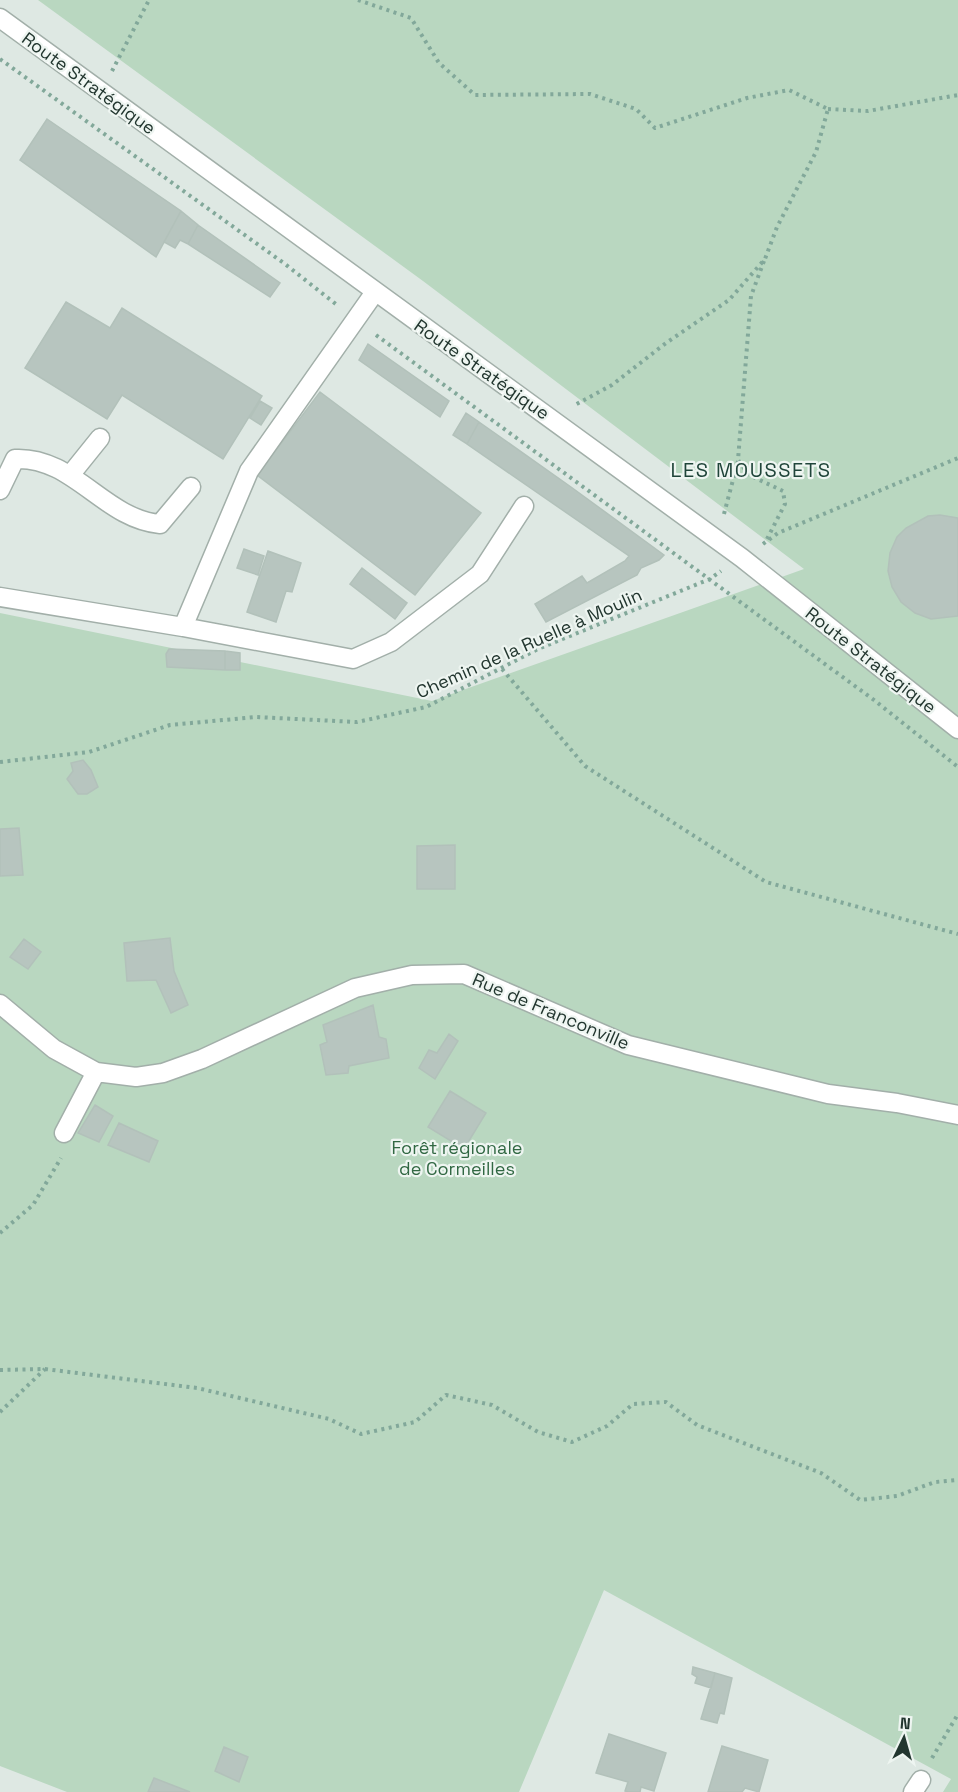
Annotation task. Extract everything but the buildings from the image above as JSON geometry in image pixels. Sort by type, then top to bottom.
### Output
[{"type":"street","name":"Route Stratégique","points":[[0,18],[742,558],[958,729]]},
{"type":"street","points":[[183,627],[249,471],[375,292]]},
{"type":"street","points":[[71,474],[100,438]]},
{"type":"street","points":[[0,490],[15,459],[29,458],[71,474],[115,509],[150,523],[160,524],[191,487]]},
{"type":"street","points":[[0,597],[183,627],[353,659],[391,642],[480,574],[524,506]]},
{"type":"street","name":"Rue de Franconville","points":[[0,1004],[54,1049],[96,1072],[136,1077],[163,1073],[202,1059],[355,988],[412,975],[464,974],[628,1045],[828,1094],[897,1103],[958,1115]]},
{"type":"street","points":[[64,1134],[96,1072]]},
{"type":"path","points":[[109,78],[149,0]]},
{"type":"path","points":[[358,0],[411,18],[439,63],[475,95],[590,94],[636,109],[655,128],[747,98],[789,90],[828,110],[868,111],[958,95]]},
{"type":"path","points":[[723,518],[738,460],[751,296],[777,227],[816,152],[828,110]]},
{"type":"path","points":[[558,423],[570,408],[612,385],[666,343],[729,300],[765,259]]},
{"type":"path","name":"Chemin de la Ruelle à Moulin","points":[[0,762],[89,752],[170,725],[256,717],[357,722],[426,707],[538,650],[710,579],[778,533],[958,458]]},
{"type":"path","points":[[738,460],[749,475],[783,491],[785,504],[766,542]]},
{"type":"path","points":[[710,579],[874,700],[958,767]]},
{"type":"path","points":[[502,669],[585,766],[766,882],[958,934]]},
{"type":"path","points":[[0,1233],[33,1205],[60,1160],[64,1134]]},
{"type":"path","points":[[0,1370],[45,1369],[197,1388],[329,1419],[361,1434],[415,1422],[446,1395],[492,1405],[538,1432],[572,1443],[607,1426],[633,1404],[666,1402],[697,1425],[821,1473],[860,1500],[897,1496],[935,1482],[958,1480]]},
{"type":"path","points":[[0,1412],[45,1369]]},
{"type":"path","points":[[917,1786],[958,1714]]},
{"type":"green space","name":"Forêt régionale de Cormeilles","points":[[38,0],[958,0],[958,1792],[943,1792],[951,1779],[604,1590],[519,1792],[67,1792],[0,1766],[0,613],[432,701],[804,569],[423,281]]},
{"type":"district","name":"LES MOUSSETS","points":[[751,470]]}]
